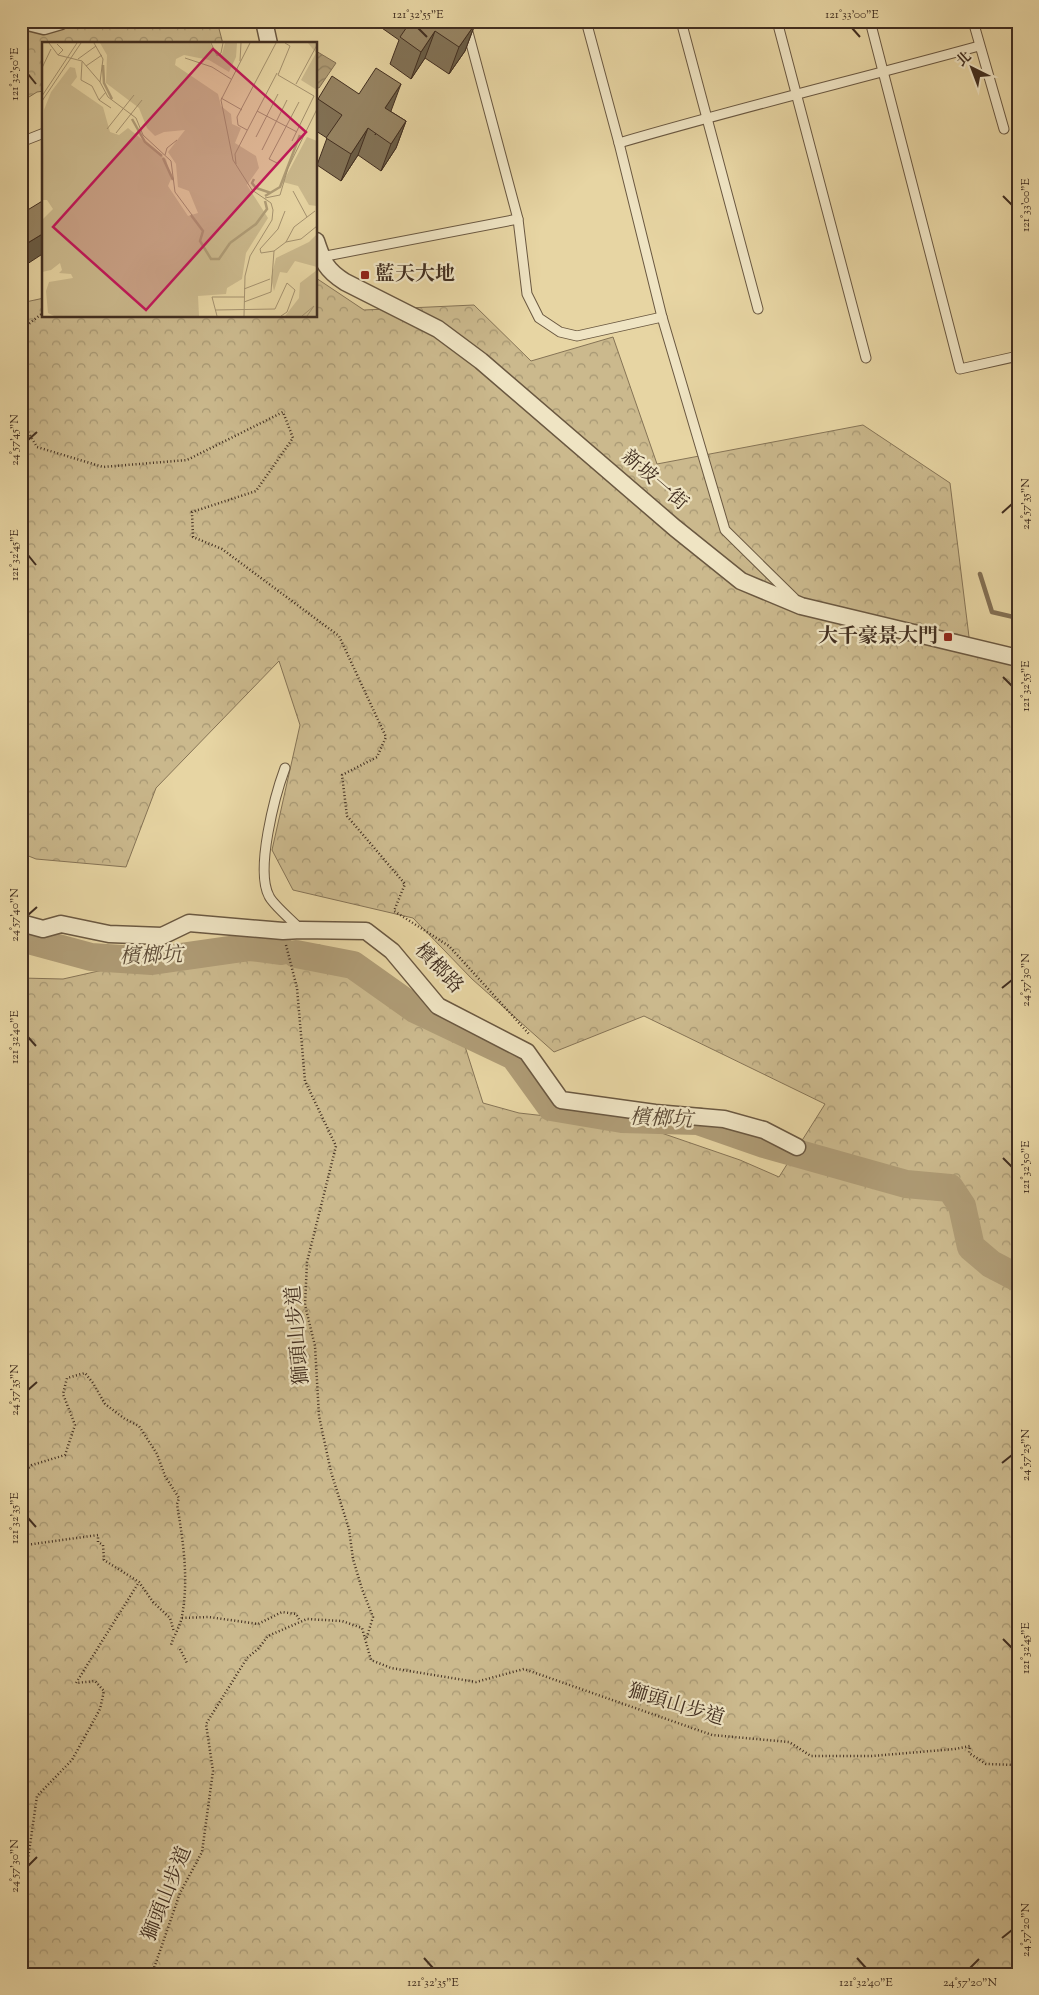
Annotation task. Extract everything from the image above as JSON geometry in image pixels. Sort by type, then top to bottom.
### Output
[{"type":"street","points":[[24,21],[44,26],[60,21]]},
{"type":"street","points":[[264,21],[269,42]]},
{"type":"street","name":"新坡一街","points":[[318,247],[321,257],[331,273],[438,329],[481,361],[675,528],[741,581],[801,606],[1018,658]]},
{"type":"street","name":"檳榔路","points":[[21,923],[43,929],[62,924],[109,934],[162,936],[189,923],[283,931],[366,932],[392,951],[438,1006],[477,1028],[527,1052],[561,1100],[655,1113],[724,1119],[764,1130],[797,1147]]},
{"type":"lane","points":[[465,21],[518,219],[527,294],[539,318],[560,332],[577,336],[662,317]]},
{"type":"lane","points":[[586,21],[619,143],[662,317],[725,530],[801,606]]},
{"type":"lane","points":[[681,21],[758,309]]},
{"type":"lane","points":[[776,21],[866,358]]},
{"type":"lane","points":[[870,21],[960,369],[1018,356]]},
{"type":"lane","points":[[973,21],[1004,129]]},
{"type":"lane","points":[[619,143],[707,117],[796,96],[979,46]]},
{"type":"lane","points":[[21,142],[42,134]]},
{"type":"lane","points":[[321,257],[518,219]]},
{"type":"lane","points":[[285,768],[270,827],[265,854],[264,875],[269,896],[301,930]]},
{"type":"path","points":[[21,330],[42,314]]},
{"type":"path","points":[[21,420],[37,447],[103,467],[187,460],[283,412],[293,438],[256,490],[192,512],[193,538],[222,548],[339,636],[386,737],[377,756],[342,775],[348,816],[405,884],[394,911],[449,946],[530,1035]]},
{"type":"path","name":"獅頭山步道","points":[[284,939],[297,988],[305,1081],[336,1146],[307,1262],[305,1305],[315,1346],[319,1416],[331,1472],[349,1529],[352,1559],[373,1617],[365,1641]]},
{"type":"path","points":[[21,1475],[32,1465],[64,1455],[75,1425],[63,1394],[67,1378],[84,1373],[93,1383],[105,1404],[125,1419],[139,1426],[157,1454],[165,1476],[179,1498],[178,1504],[184,1547],[185,1589],[182,1618],[174,1633],[171,1644]]},
{"type":"path","points":[[21,1543],[26,1545],[98,1536],[98,1542],[103,1545],[104,1560],[139,1582],[153,1602],[170,1618],[174,1633]]},
{"type":"path","points":[[21,1876],[28,1859],[37,1796],[72,1760],[102,1705],[104,1691],[95,1681],[76,1683],[139,1582]]},
{"type":"path","points":[[182,1618],[209,1617],[258,1624],[282,1612],[296,1614],[300,1621]]},
{"type":"path","name":"獅頭山步道","points":[[152,1974],[180,1893],[202,1852],[213,1771],[206,1724],[247,1658],[258,1649],[268,1636],[307,1619],[342,1621],[362,1628],[371,1660],[391,1668],[476,1682],[524,1669],[712,1735],[788,1742],[811,1756],[872,1756],[970,1746],[969,1753],[986,1764],[1018,1765]]},
{"type":"path","points":[[180,1649],[187,1663]]},
{"type":"green space","points":[[21,21],[217,21],[222,42],[42,42],[42,91],[37,92],[21,102]]},
{"type":"green space","points":[[318,279],[364,310],[474,305],[531,361],[613,337],[657,464],[863,425],[950,483],[971,653],[1018,661],[1018,1974],[21,1974],[21,978],[63,979],[152,959],[320,945],[463,1040],[483,1103],[519,1113],[644,1127],[740,1160],[779,1177],[825,1104],[644,1016],[554,1052],[472,979],[413,918],[293,890],[272,850],[300,725],[279,661],[156,788],[126,867],[36,859],[21,853],[21,303],[42,298],[42,318],[318,318]]},
{"type":"water","points":[[318,52],[336,63],[318,88]]},
{"type":"building","points":[[411,21],[471,21],[475,24],[459,47],[435,31],[421,52],[400,37]]},
{"type":"building","points":[[376,68],[401,84],[385,108],[406,121],[391,144],[368,128],[351,154],[326,138],[342,115],[318,99],[332,76],[359,94]]},
{"type":"building","points":[[42,201],[42,234],[21,247],[21,214]]},
{"type":"waterway","points":[[980,574],[992,612],[1018,618]]},
{"type":"waterway","name":"檳榔坑","points":[[21,938],[91,957],[152,961],[250,947],[282,951]]},
{"type":"waterway","name":"檳榔坑","points":[[296,954],[353,965],[415,1009],[514,1056],[551,1107],[622,1119],[698,1121],[764,1144],[906,1184],[950,1188],[962,1206],[971,1247],[991,1264],[1018,1278]]},
{"type":"place","name":"藍天大地","points":[[365,275]]},
{"type":"place","name":"大千豪景大門","points":[[948,637]]}]
